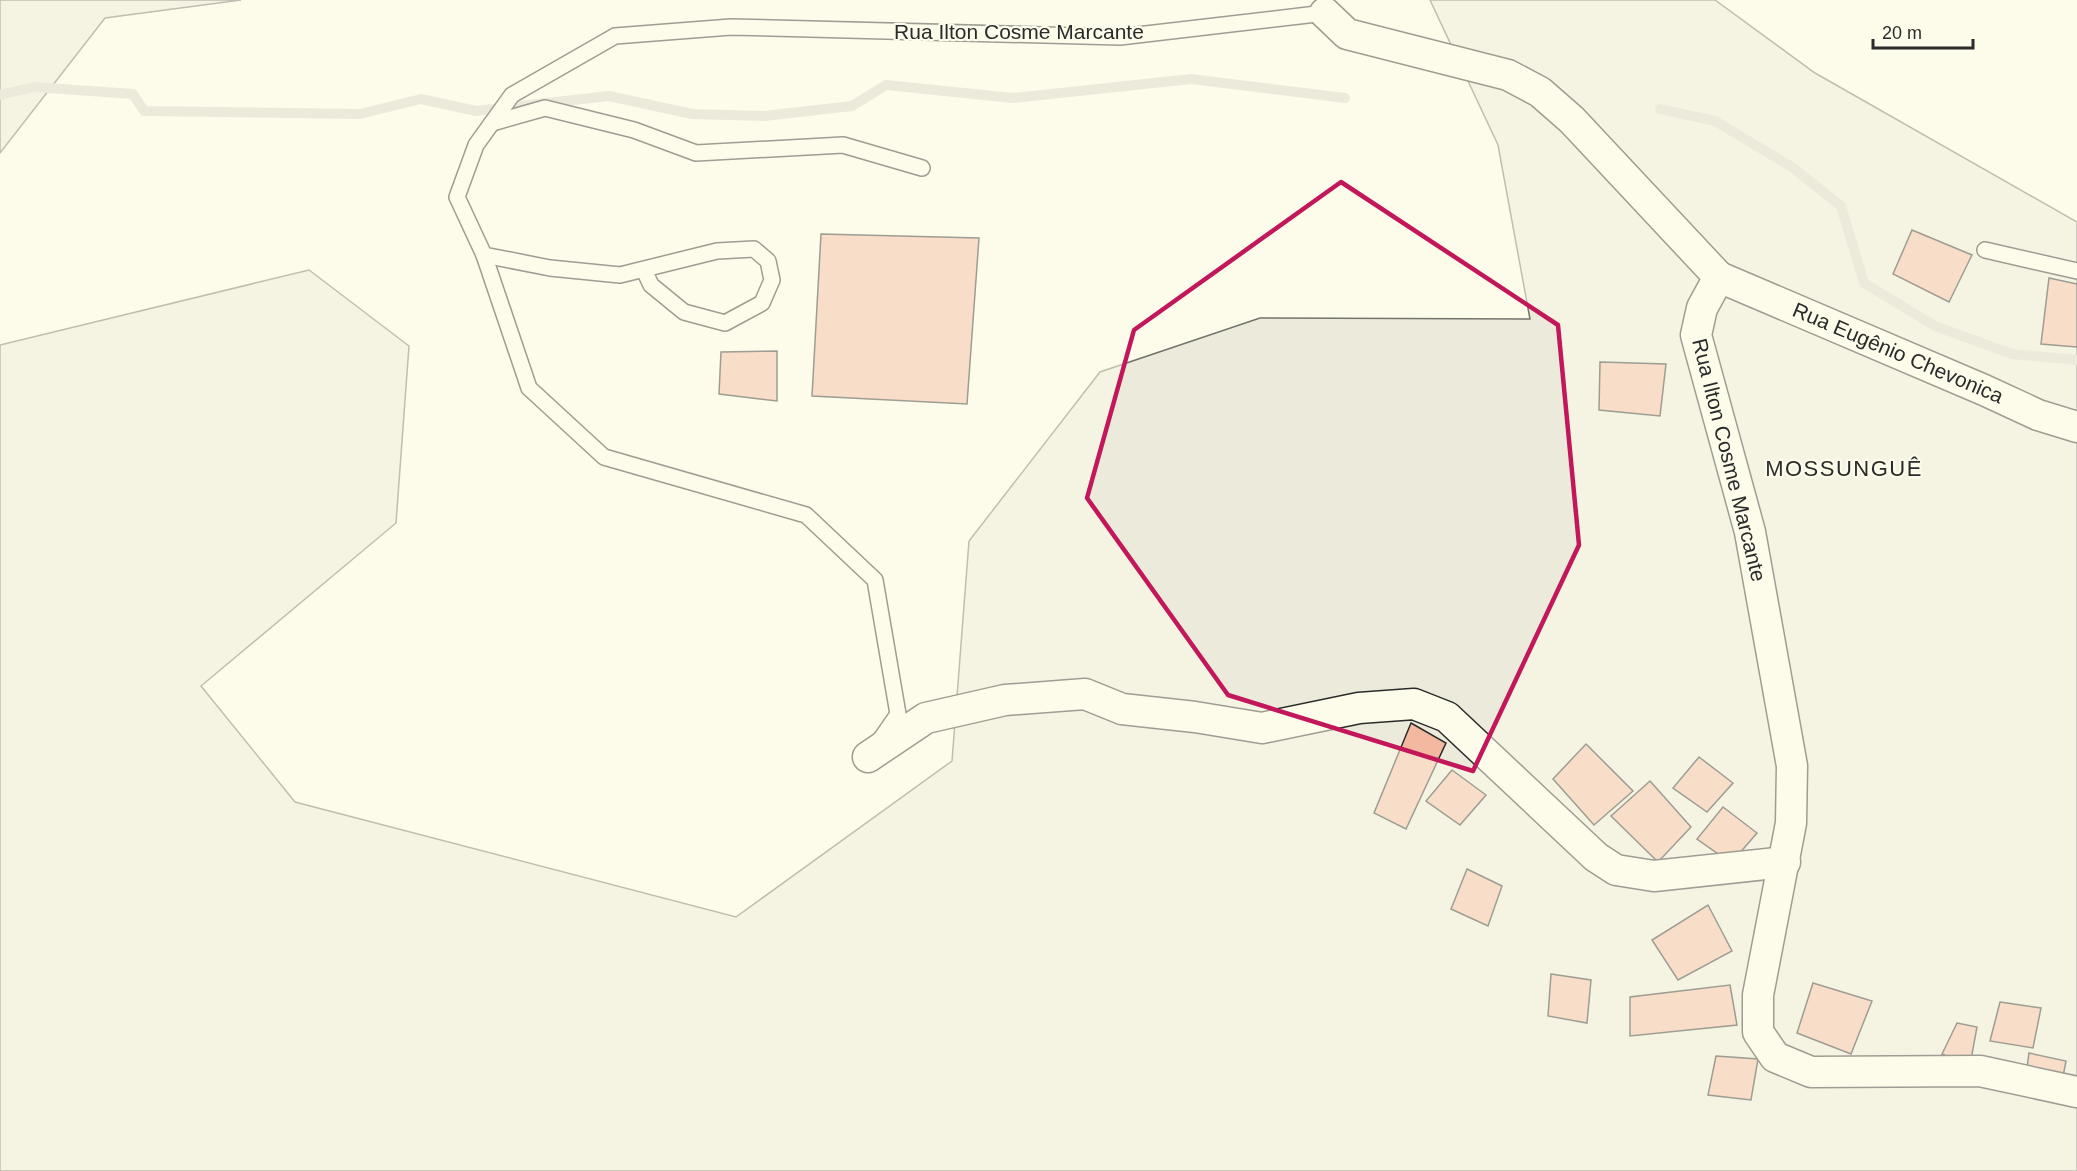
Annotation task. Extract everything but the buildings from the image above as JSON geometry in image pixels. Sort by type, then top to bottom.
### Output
[{"type":"street","name":"Rua Ilton Cosme Marcante","points":[[1324,7],[1347,34],[1508,75],[1540,92],[1572,120],[1719,277],[1702,308],[1696,335],[1750,532],[1792,766],[1791,823],[1758,995],[1758,1032],[1775,1057],[1811,1072],[1980,1071],[2077,1092]]},
{"type":"street","name":"Rua Eugênio Chevonica","points":[[1719,277],[2038,415],[2077,427]]},
{"type":"street","points":[[868,756],[926,718],[1005,700],[1085,694],[1122,709],[1195,717],[1262,728],[1359,708],[1414,704],[1448,717],[1596,857],[1616,870],[1654,876],[1785,862]]},
{"type":"lane","name":"Rua Ilton Cosme Marcante","points":[[868,756],[898,714],[874,580],[806,515],[604,457],[529,388],[484,255],[457,197],[476,144],[512,95],[615,36],[731,27],[1120,37],[1324,7]]},
{"type":"lane","points":[[492,123],[545,108],[634,130],[696,153],[843,145],[922,168]]},
{"type":"lane","points":[[484,255],[550,268],[620,275],[717,251],[754,249],[768,261],[771,280],[762,303],[725,323],[684,312],[651,285],[644,270]]},
{"type":"lane","points":[[1985,250],[2077,271]]},
{"type":"highlighted area","points":[[1341,182],[1558,325],[1579,545],[1473,771],[1228,695],[1087,498],[1134,330]]},
{"type":"shaded area","points":[[0,0],[241,0],[105,18],[0,153]]},
{"type":"shaded area","points":[[1430,0],[1715,0],[1815,73],[2077,222],[2077,1171],[0,1171],[0,345],[309,270],[409,346],[396,523],[201,686],[295,802],[736,917],[952,761],[969,541],[1100,372],[1260,318],[1530,319],[1498,145]]},
{"type":"waterway","points":[[0,95],[34,87],[133,94],[144,111],[360,114],[421,99],[476,111],[609,96],[692,114],[764,116],[852,106],[886,85],[1013,98],[1191,79],[1345,98]]},
{"type":"waterway","points":[[1660,109],[1715,121],[1792,167],[1841,206],[1864,283],[1935,326],[2012,354],[2077,360]]},
{"type":"district","name":"MOSSUNGUÊ","points":[[1844,468]]}]
